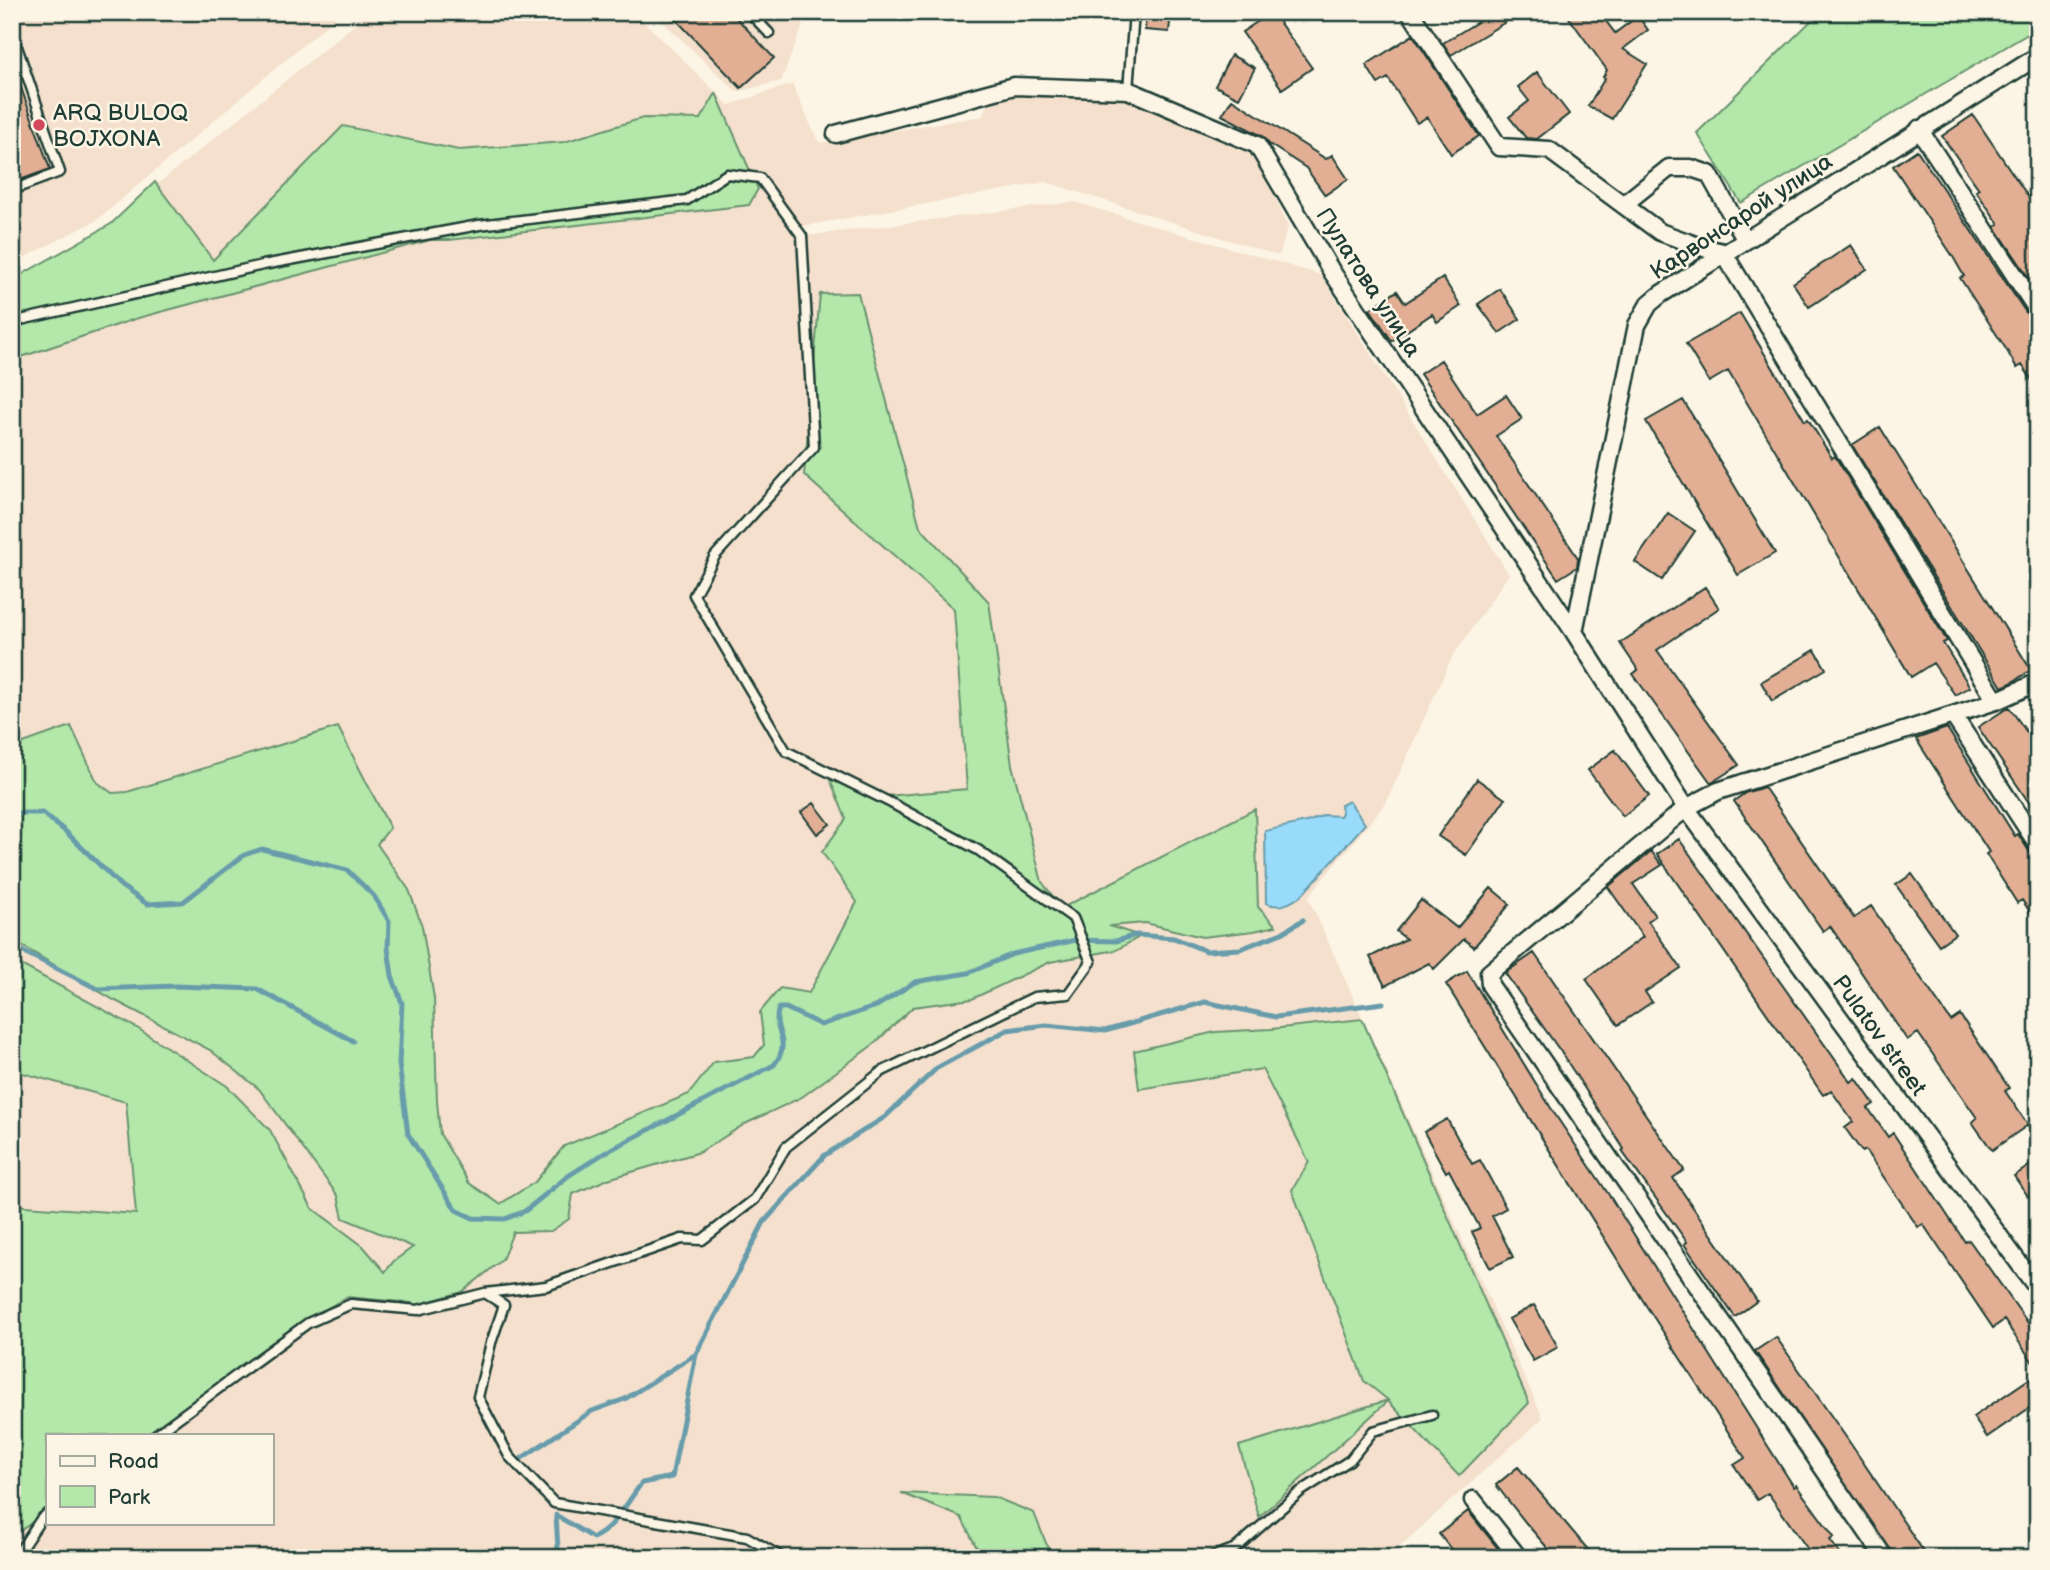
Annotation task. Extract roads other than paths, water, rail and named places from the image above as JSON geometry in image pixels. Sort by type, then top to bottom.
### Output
[{"type":"street","points":[[1410,12],[1499,147],[1549,150],[1660,232],[1723,253],[1996,701]]},
{"type":"street","name":"Карвонсарой улица","points":[[1574,632],[1637,325],[1649,304],[1723,253],[2038,56]]},
{"type":"street","name":"Пулатова улица","points":[[836,134],[1014,86],[1129,90],[1257,145],[1332,272],[1574,632],[1686,808]]},
{"type":"street","points":[[1919,129],[2038,311]]},
{"type":"street","points":[[1623,205],[1669,168],[1691,168],[1709,174],[1745,239]]},
{"type":"street","points":[[1885,1558],[1490,985],[1489,973],[1686,808],[1718,791],[1996,701],[2038,682]]},
{"type":"street","points":[[1953,715],[2038,845]]},
{"type":"street","name":"Pulatov street","points":[[1686,808],[2038,1289]]},
{"type":"street","points":[[1473,1500],[1519,1558]]},
{"type":"lane","points":[[749,12],[769,33]]},
{"type":"lane","points":[[1129,90],[1134,12]]},
{"type":"lane","points":[[12,32],[60,172],[12,190]]},
{"type":"lane","points":[[12,322],[262,265],[465,228],[687,200],[727,174],[760,178],[802,236],[814,447],[715,556],[694,595],[786,751],[978,850],[1073,918],[1091,962],[1068,994],[1034,997],[881,1072],[786,1146],[755,1199],[702,1240],[682,1239],[546,1286],[485,1293],[418,1310],[351,1304],[308,1323],[156,1434]]},
{"type":"lane","points":[[485,1293],[505,1305],[491,1343],[478,1396],[509,1456],[554,1503],[747,1537],[783,1558]]},
{"type":"lane","points":[[1209,1558],[1236,1548],[1300,1492],[1350,1460],[1373,1431],[1432,1415]]},
{"type":"lane","points":[[15,1558],[46,1515]]},
{"type":"water","points":[[1349,801],[1365,824],[1302,895],[1285,905],[1266,903],[1265,831],[1310,821],[1324,815],[1340,816],[1341,805]]},
{"type":"waterway","points":[[12,813],[42,813],[65,831],[121,886],[147,904],[183,902],[244,855],[262,849],[347,870],[374,896],[389,921],[388,948],[392,976],[402,1003],[399,1064],[408,1134],[456,1210],[473,1218],[505,1219],[525,1211],[568,1176],[606,1152],[774,1065],[782,1048],[777,1023],[779,1008],[786,1008],[821,1025],[877,1006],[915,982],[968,973],[1013,954],[1076,940],[1116,941],[1136,935],[1174,938],[1206,951],[1240,949],[1282,933],[1303,920]]},
{"type":"waterway","points":[[12,946],[98,989],[175,986],[257,989],[353,1041]]},
{"type":"waterway","points":[[548,1558],[558,1549],[556,1515],[593,1538],[615,1521],[642,1483],[672,1477],[696,1354],[764,1222],[825,1155],[885,1117],[937,1068],[1007,1030],[1046,1025],[1105,1031],[1205,1002],[1276,1017],[1383,1003]]},
{"type":"waterway","points":[[522,1458],[592,1411],[625,1399],[696,1354]]},
{"type":"place","name":"ARQ BULOQ BOJXONA","points":[[39,125]]}]
